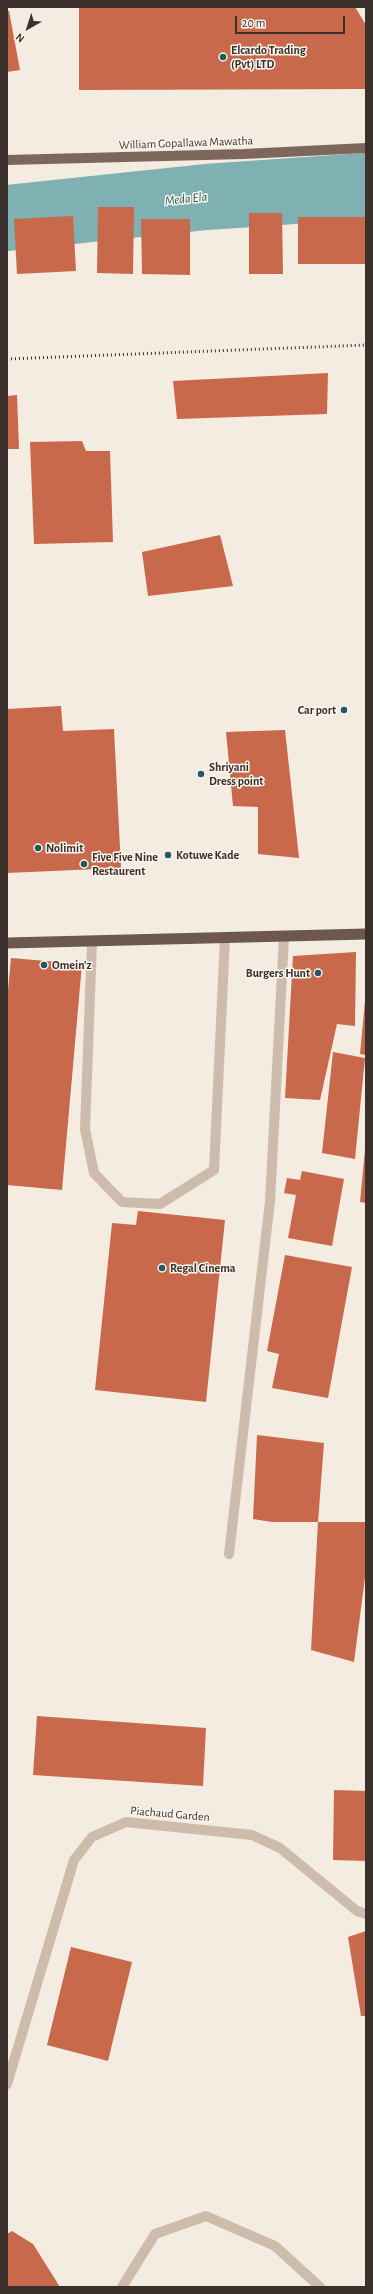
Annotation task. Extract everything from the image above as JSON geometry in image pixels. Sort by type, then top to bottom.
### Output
[{"type":"highway","points":[[7,943],[366,934]]},
{"type":"main road","name":"William Gopallawa Mawatha","points":[[7,160],[244,154],[366,148]]},
{"type":"street","points":[[229,1554],[270,1201],[284,937]]},
{"type":"street","points":[[92,942],[85,1129],[94,1173],[122,1202],[160,1204],[214,1170],[225,938]]},
{"type":"street","name":"Piachaud Garden","points":[[7,2084],[74,1860],[92,1837],[126,1822],[252,1835],[280,1848],[357,1911],[366,1914]]},
{"type":"street","points":[[122,2287],[155,2234],[206,2216],[275,2246],[320,2287]]},
{"type":"building","name":"Elcardo Trading (Pvt) LTD","points":[[79,7],[355,7],[366,25],[366,89],[79,90]]},
{"type":"building","points":[[7,11],[9,11],[20,70],[7,72]]},
{"type":"building","points":[[98,207],[134,207],[133,274],[97,273]]},
{"type":"building","points":[[249,213],[282,213],[283,274],[249,274]]},
{"type":"building","points":[[73,216],[76,271],[17,274],[14,219]]},
{"type":"building","points":[[298,217],[366,217],[366,264],[298,264]]},
{"type":"building","points":[[141,219],[190,219],[190,275],[142,274]]},
{"type":"building","points":[[328,373],[327,414],[177,419],[173,381]]},
{"type":"building","points":[[17,395],[19,449],[7,449],[7,396]]},
{"type":"building","points":[[82,441],[86,451],[110,451],[113,542],[34,544],[30,442]]},
{"type":"building","points":[[220,535],[233,586],[148,596],[142,552]]},
{"type":"building","points":[[61,706],[63,731],[114,729],[121,868],[7,873],[7,709]]},
{"type":"building","points":[[285,730],[299,858],[258,854],[258,807],[233,806],[226,732]]},
{"type":"building","points":[[356,952],[355,1026],[337,1024],[320,1100],[285,1098],[293,956]]},
{"type":"building","points":[[11,958],[82,964],[62,1190],[7,1185],[7,1001]]},
{"type":"building","points":[[366,1001],[366,1055],[360,1054]]},
{"type":"building","points":[[333,1052],[365,1058],[355,1159],[322,1153]]},
{"type":"building","points":[[366,1150],[366,1203],[360,1202]]},
{"type":"building","points":[[302,1171],[344,1179],[332,1246],[288,1238],[296,1195],[284,1193],[287,1178],[300,1180]]},
{"type":"building","points":[[138,1211],[225,1220],[206,1402],[95,1390],[112,1223],[136,1225]]},
{"type":"building","points":[[285,1255],[352,1267],[328,1398],[272,1388],[279,1354],[267,1351]]},
{"type":"building","points":[[257,1435],[324,1443],[318,1522],[272,1522],[253,1519]]},
{"type":"building","points":[[318,1522],[366,1522],[366,1570],[354,1662],[311,1650]]},
{"type":"building","points":[[37,1716],[206,1728],[203,1786],[33,1775]]},
{"type":"building","points":[[334,1790],[366,1791],[366,1861],[333,1860]]},
{"type":"building","points":[[366,1931],[366,2016],[361,2016],[348,1937]]},
{"type":"building","points":[[71,1947],[132,1962],[108,2061],[47,2045]]},
{"type":"building","points":[[12,2231],[33,2244],[60,2287],[7,2287],[7,2234]]},
{"type":"waterway","name":"Meda Ela","points":[[7,218],[206,197],[366,186]]},
{"type":"railway","points":[[7,359],[366,345]]},
{"type":"place","name":"Elcardo Trading (Pvt) LTD","points":[[223,57]]},
{"type":"place","name":"Car port","points":[[344,710]]},
{"type":"place","name":"Shriyani Dress point","points":[[201,774]]},
{"type":"place","name":"Nolimit","points":[[38,848]]},
{"type":"place","name":"Kotuwe Kade","points":[[168,855]]},
{"type":"place","name":"Five Five Nine Restaurent","points":[[84,864]]},
{"type":"place","name":"Omein'z","points":[[44,965]]},
{"type":"place","name":"Burgers Hunt","points":[[318,973]]},
{"type":"place","name":"Regal Cinema","points":[[162,1268]]}]
